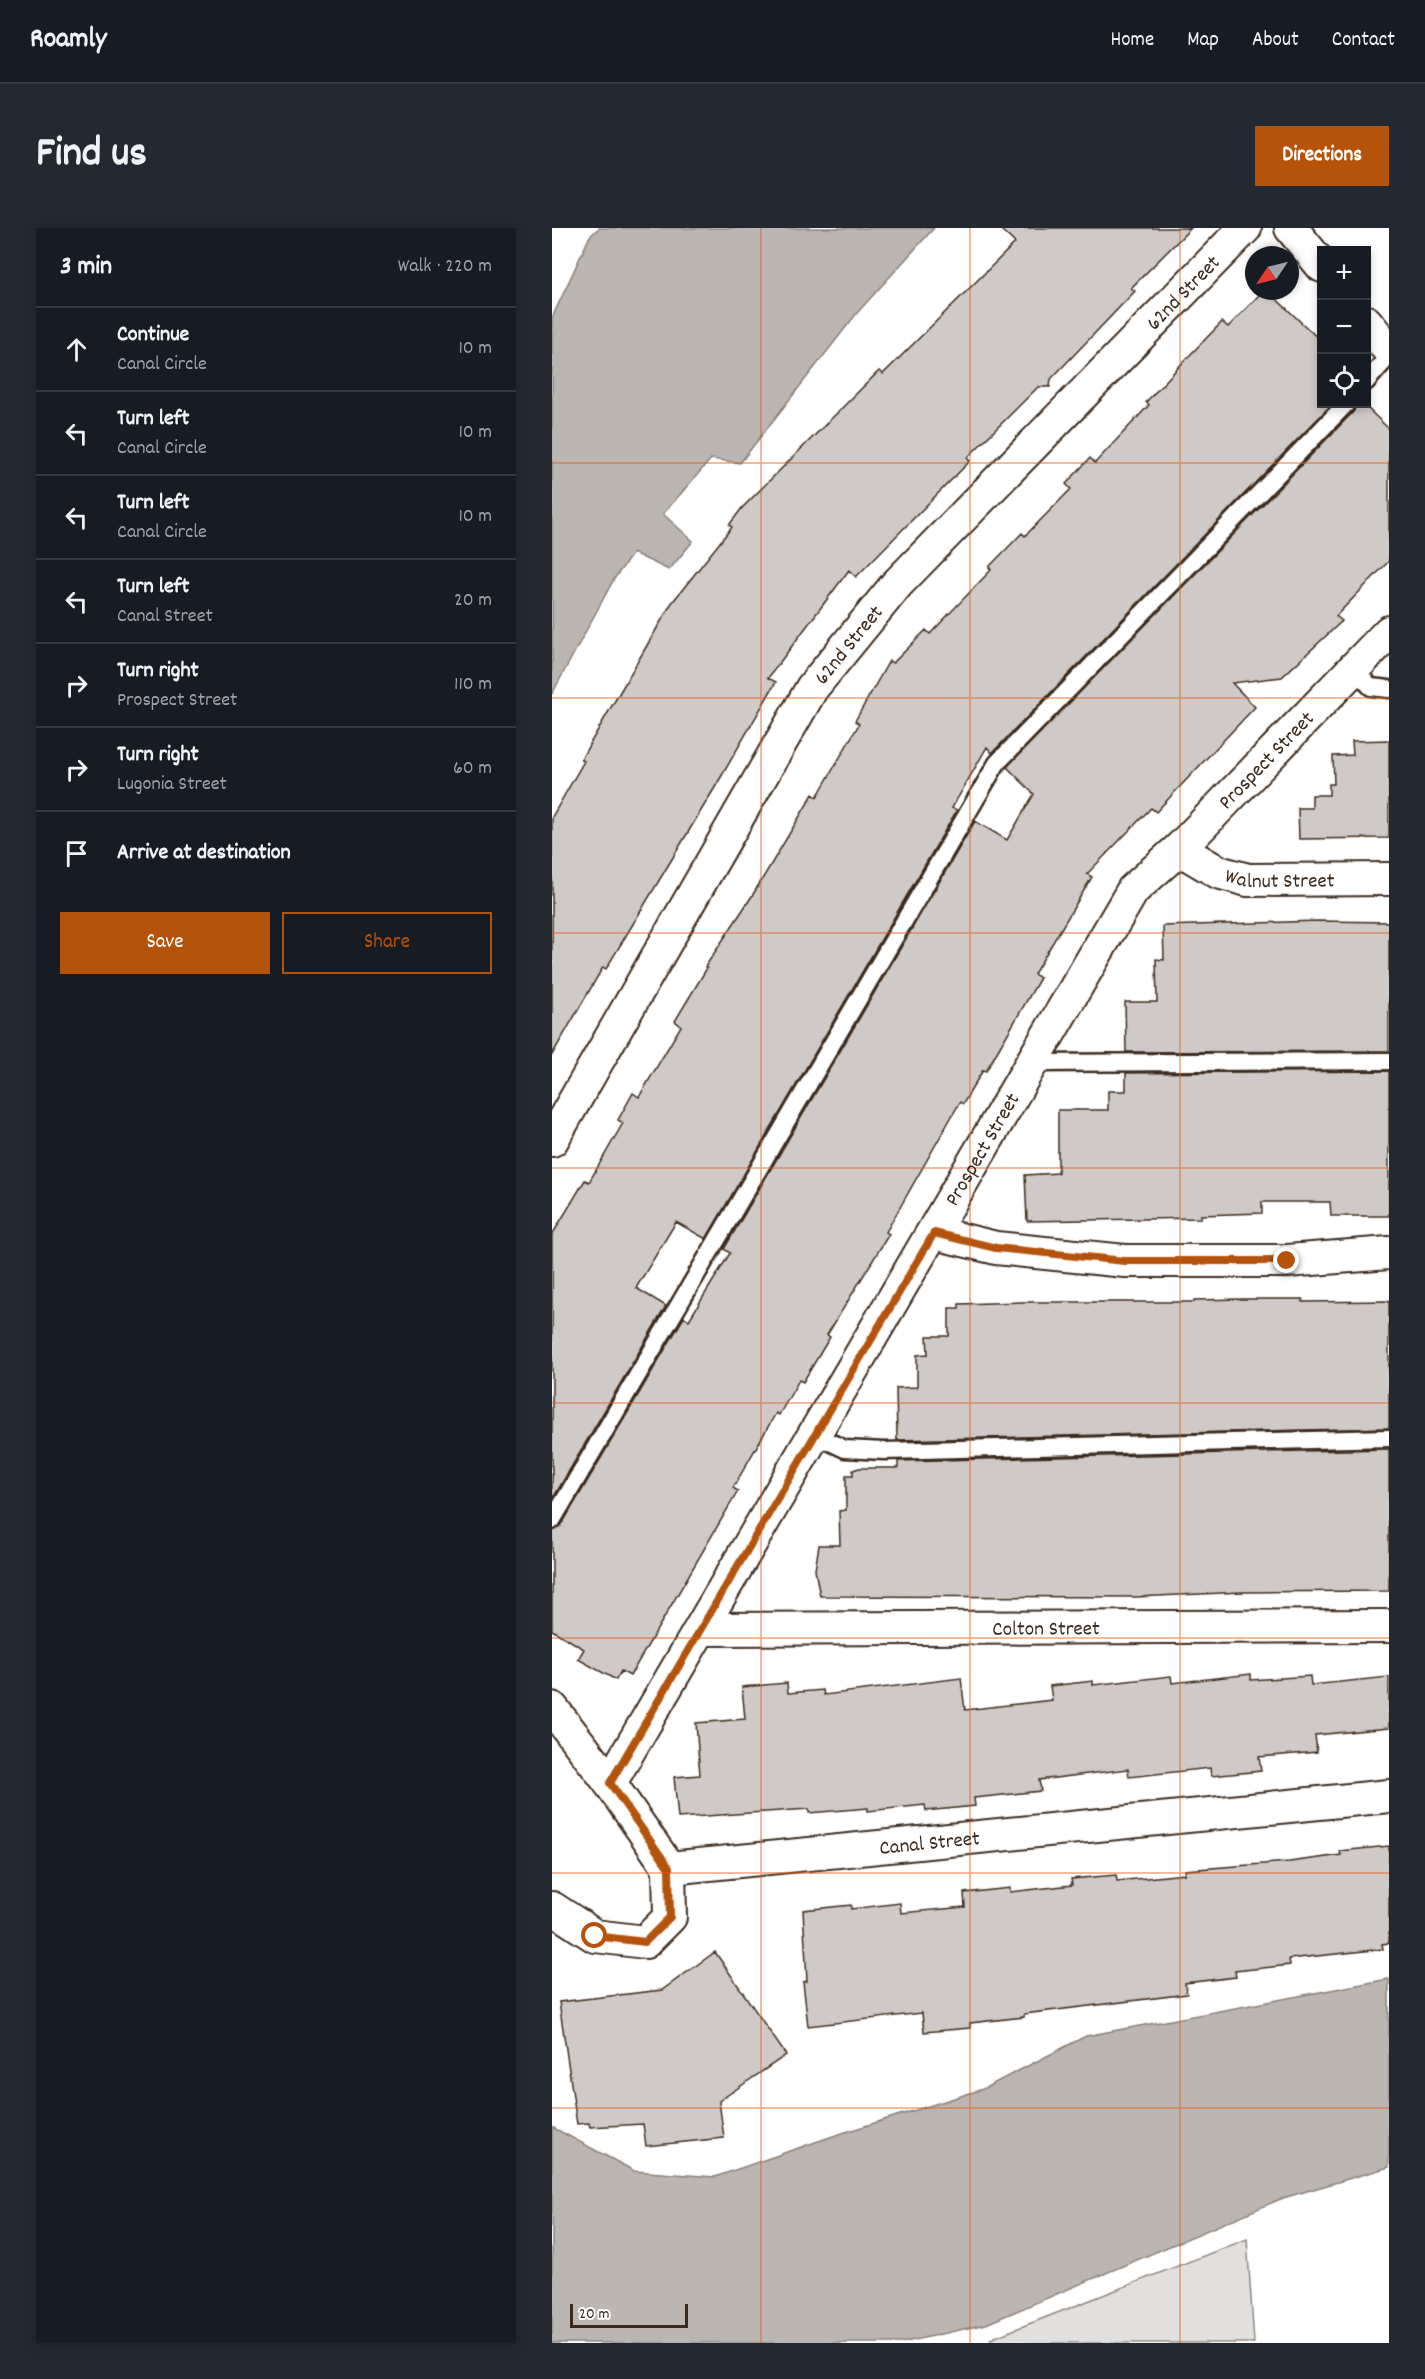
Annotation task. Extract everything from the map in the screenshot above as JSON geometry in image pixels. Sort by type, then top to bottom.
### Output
[{"type":"street","name":"62nd Street","points":[[552,1140],[812,688],[897,584],[1245,228]]},
{"type":"street","points":[[1291,228],[1317,260]]},
{"type":"street","points":[[1371,328],[1389,351]]},
{"type":"street","name":"Prospect Street","points":[[610,1783],[1133,890],[1179,849],[1389,632]]},
{"type":"street","name":"Walnut Street","points":[[1179,849],[1218,872],[1248,880],[1389,879]]},
{"type":"street","points":[[934,1233],[996,1248],[1125,1261],[1287,1261],[1389,1253]]},
{"type":"street","name":"Colton Street","points":[[702,1629],[1389,1626]]},
{"type":"street","points":[[552,1908],[595,1936],[645,1942],[670,1917],[669,1868],[610,1783],[556,1720]]},
{"type":"street","name":"Canal Street","points":[[669,1868],[1389,1796]]},
{"type":"lane","points":[[1371,376],[1389,356]]},
{"type":"lane","points":[[552,1521],[997,763],[1342,408]]},
{"type":"lane","points":[[1353,669],[1371,687],[1389,689]]},
{"type":"lane","points":[[1032,1063],[1389,1061]]},
{"type":"lane","points":[[815,1435],[845,1449],[884,1451],[1389,1438]]},
{"type":"shaded area","points":[[599,228],[934,228],[857,313],[740,463],[711,459],[663,514],[693,541],[669,570],[633,553],[614,579],[552,694],[552,318],[590,236]]},
{"type":"shaded area","points":[[1389,1979],[1389,2167],[1283,2198],[986,2324],[901,2343],[552,2343],[552,2127],[634,2171],[715,2177],[833,2136],[983,2089],[1086,2036]]},
{"type":"shaded area","points":[[1247,2239],[1254,2343],[993,2343],[990,2339]]},
{"type":"building","points":[[999,228],[1191,228],[1131,288],[1135,291],[1051,379],[1050,387],[1038,387],[967,458],[970,461],[856,577],[849,570],[768,678],[776,682],[606,969],[603,967],[552,1055],[552,817],[584,761],[581,759],[671,604],[732,527],[729,525],[742,508],[879,371],[883,374],[1015,243]]},
{"type":"building","points":[[1254,300],[1278,300],[1317,337],[1317,408],[1328,408],[992,753],[987,747],[952,808],[957,810],[706,1239],[676,1222],[636,1288],[666,1306],[552,1500],[552,1235],[585,1180],[589,1182],[623,1123],[618,1120],[633,1093],[639,1097],[681,1026],[675,1021],[707,968],[705,967],[752,896],[813,794],[817,797],[859,724],[855,721],[889,661],[893,663],[926,630],[930,634],[991,570],[989,567],[1022,533],[1025,536],[1071,489],[1066,484],[1090,458],[1095,463],[1149,405],[1146,402],[1188,357],[1222,322],[1228,327]]},
{"type":"building","points":[[1355,408],[1367,408],[1389,429],[1389,561],[1336,616],[1342,621],[1282,677],[1232,683],[1255,707],[1156,812],[1151,808],[1087,874],[1092,877],[1034,974],[1040,978],[986,1071],[983,1070],[963,1104],[960,1102],[886,1232],[889,1234],[827,1335],[830,1337],[803,1382],[799,1380],[779,1415],[776,1413],[733,1488],[738,1491],[630,1676],[621,1671],[616,1680],[578,1659],[584,1649],[552,1630],[552,1531],[561,1526],[684,1317],[689,1320],[730,1253],[724,1249],[975,821],[1007,840],[1034,794],[1007,767]]},
{"type":"building","points":[[1389,740],[1389,838],[1299,839],[1298,808],[1312,808],[1312,795],[1329,795],[1329,784],[1334,784],[1333,756],[1353,755],[1352,741]]},
{"type":"building","points":[[1318,921],[1389,922],[1389,1051],[1126,1052],[1125,1002],[1157,1002],[1156,959],[1164,960],[1163,926]]},
{"type":"building","points":[[1389,1071],[1389,1216],[1331,1216],[1330,1202],[1262,1202],[1262,1213],[1201,1215],[1201,1218],[1027,1221],[1025,1175],[1058,1173],[1058,1110],[1108,1110],[1108,1091],[1126,1091],[1126,1073]]},
{"type":"building","points":[[1303,1299],[1303,1302],[1389,1301],[1389,1428],[897,1440],[896,1388],[917,1387],[917,1355],[928,1354],[927,1336],[949,1336],[949,1308],[959,1308],[959,1304],[1023,1302],[1194,1302],[1194,1300]]},
{"type":"building","points":[[1389,1449],[1389,1591],[1243,1592],[1136,1597],[820,1596],[815,1570],[819,1545],[840,1545],[839,1511],[846,1510],[846,1475],[853,1475],[853,1470],[859,1468],[898,1468],[898,1461]]},
{"type":"building","points":[[1251,1674],[1251,1680],[1310,1676],[1311,1685],[1389,1677],[1389,1728],[1315,1735],[1317,1752],[1259,1757],[1261,1771],[1211,1776],[1210,1768],[1129,1777],[1128,1769],[1039,1780],[1041,1791],[974,1798],[975,1806],[926,1811],[925,1805],[868,1811],[868,1808],[809,1813],[809,1809],[678,1818],[674,1777],[700,1775],[696,1723],[745,1719],[742,1687],[787,1683],[788,1693],[823,1690],[824,1695],[961,1678],[965,1710],[1052,1700],[1050,1686],[1093,1681],[1093,1685],[1171,1676],[1172,1683]]},
{"type":"building","points":[[1389,1846],[1389,1943],[1382,1944],[1383,1949],[1289,1959],[1290,1965],[1235,1971],[1236,1977],[1185,1983],[1187,1994],[1024,2014],[1024,2017],[970,2023],[970,2028],[924,2032],[922,2013],[808,2026],[803,1982],[807,1981],[803,1910],[851,1905],[851,1909],[900,1903],[901,1913],[965,1907],[964,1893],[1010,1888],[1010,1892],[1072,1885],[1071,1879],[1116,1875],[1117,1881],[1185,1874],[1185,1870],[1289,1862],[1341,1855],[1340,1851]]},
{"type":"building","points":[[715,1952],[786,2055],[719,2101],[724,2138],[646,2146],[643,2124],[590,2127],[589,2123],[577,2124],[559,2002],[662,1990]]},
{"type":"route","points":[[595,1936],[645,1942],[670,1917],[669,1868],[610,1783],[934,1233],[996,1248],[1125,1261],[1287,1261]]}]
